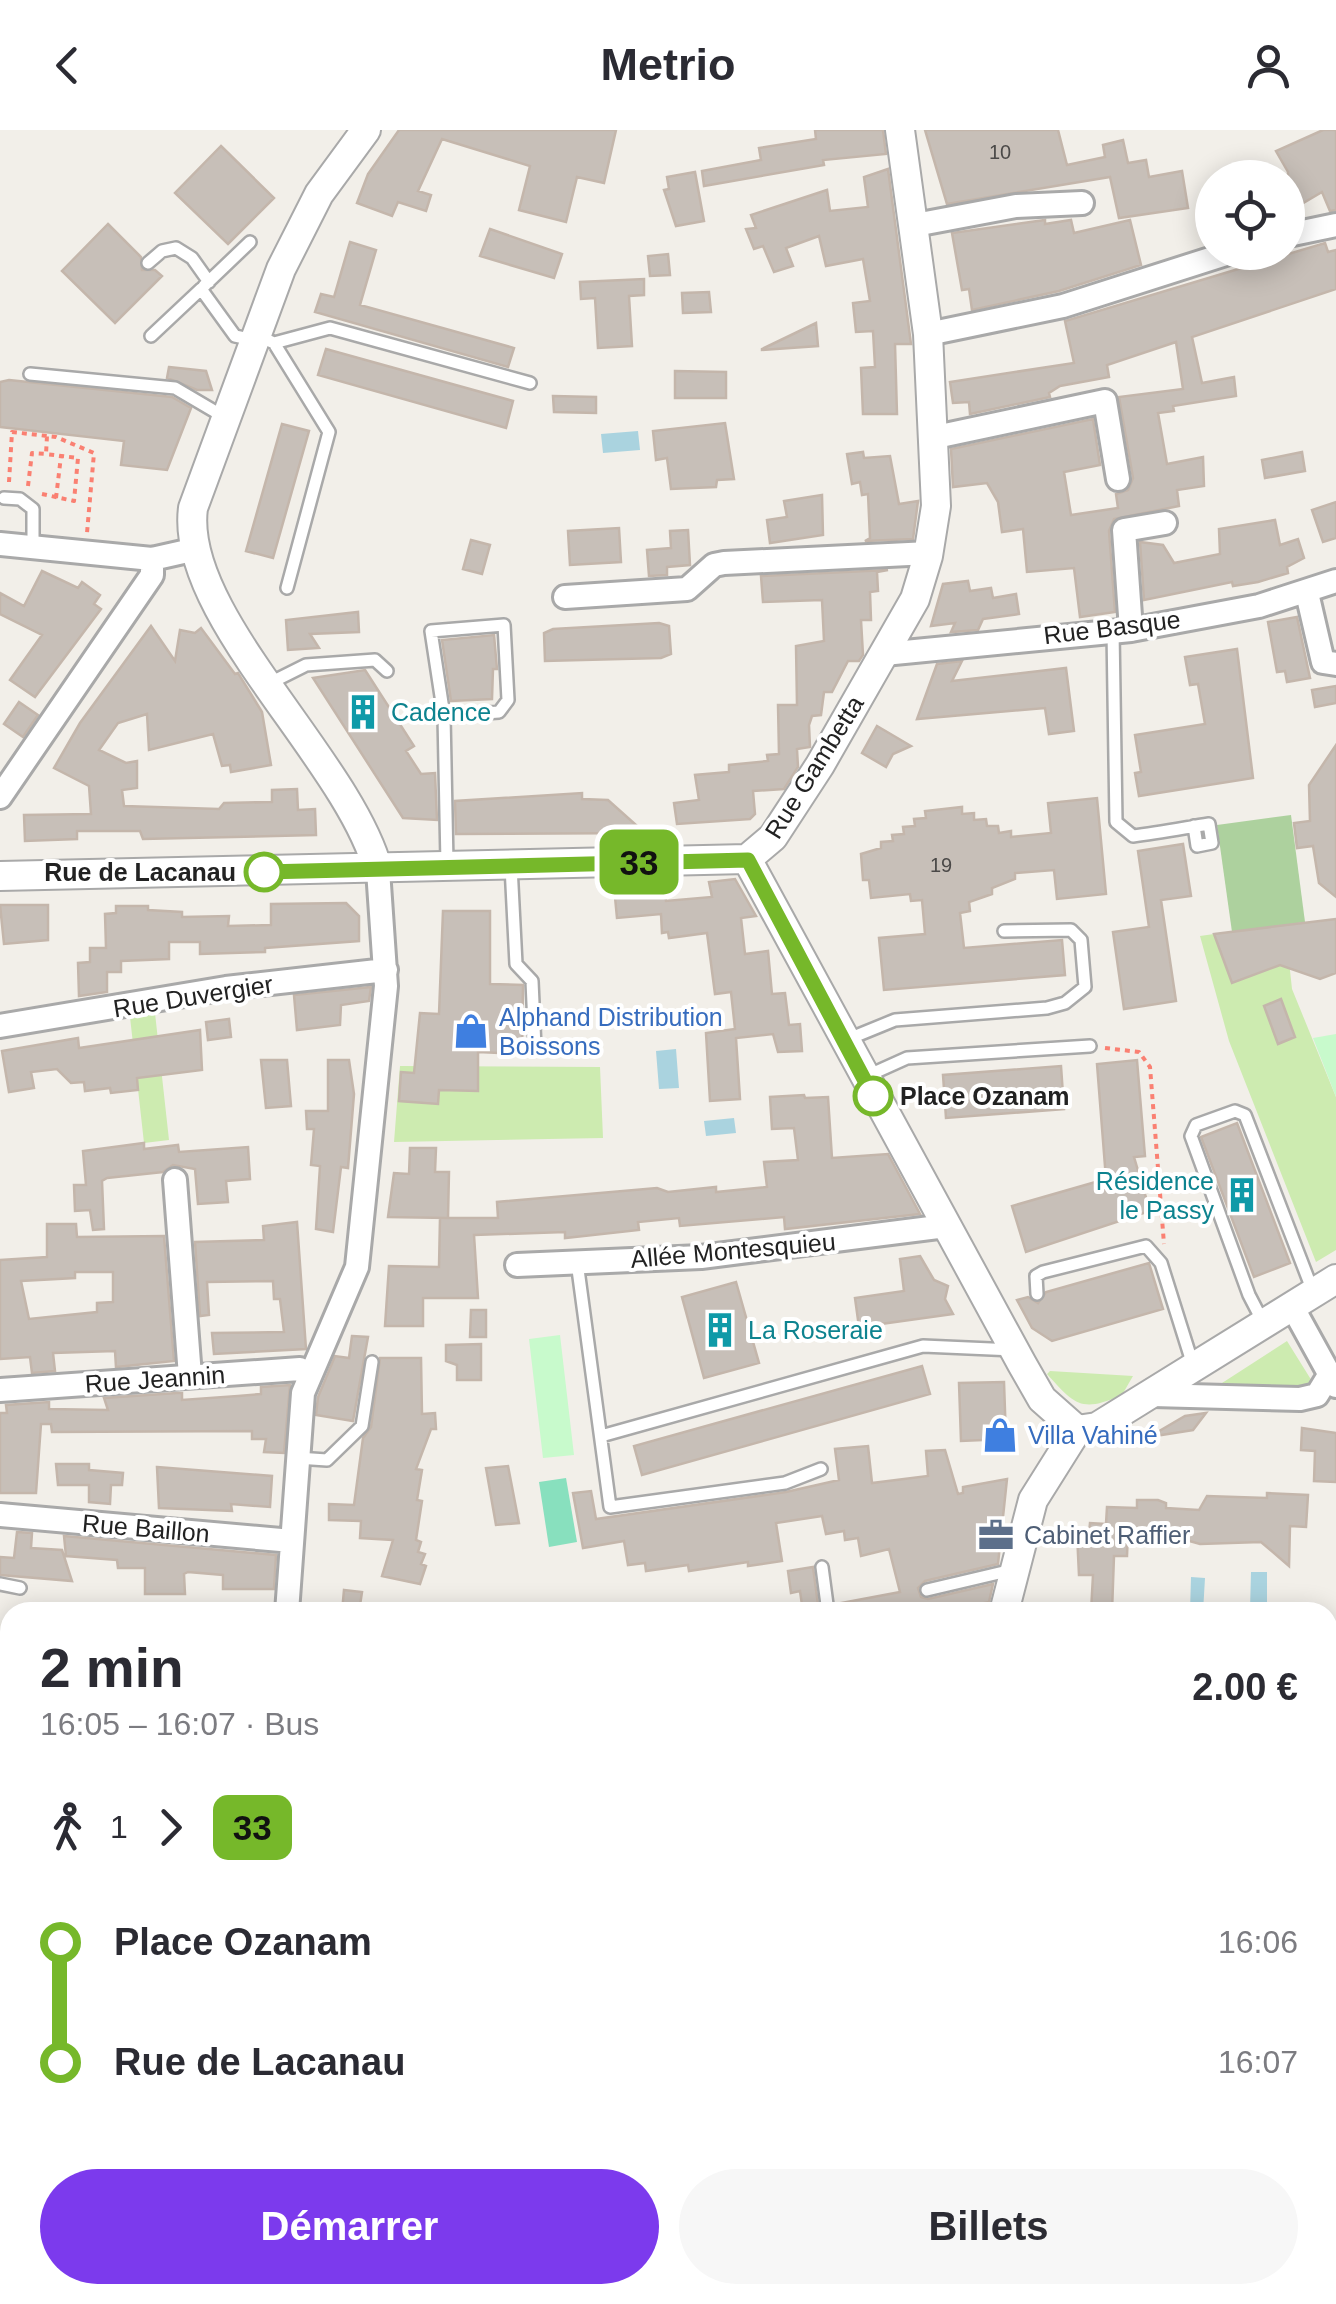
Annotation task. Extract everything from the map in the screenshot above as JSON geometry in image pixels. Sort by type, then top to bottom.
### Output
[{"type":"street","points":[[289,1602],[297,1458],[308,1374],[358,1268],[386,970],[378,870],[370,838],[350,804],[268,684],[201,575],[192,550],[193,508],[261,339],[281,270],[319,194],[366,130]]},
{"type":"street","name":"Rue Gambetta","points":[[900,130],[928,334],[936,506],[928,553],[915,599],[884,654],[785,822],[748,860],[842,1042],[1042,1399],[1077,1430]]},
{"type":"street","points":[[915,225],[1016,206],[1082,203]]},
{"type":"street","points":[[1305,231],[1336,225]]},
{"type":"street","points":[[928,334],[1063,306],[1195,264]]},
{"type":"street","points":[[931,438],[1105,401],[1118,479]]},
{"type":"street","points":[[1122,630],[1124,530],[1165,523]]},
{"type":"street","points":[[0,544],[152,559],[192,550]]},
{"type":"street","points":[[565,597],[687,589],[714,565],[724,563],[928,553]]},
{"type":"street","points":[[0,797],[152,575],[152,559]]},
{"type":"street","name":"Rue Basque","points":[[884,654],[1122,630],[1307,593],[1336,581]]},
{"type":"street","points":[[1307,593],[1322,662],[1336,664]]},
{"type":"street","points":[[0,876],[748,860]]},
{"type":"street","name":"Rue Duvergier","points":[[0,1026],[226,988],[386,970]]},
{"type":"street","points":[[175,1180],[190,1376]]},
{"type":"street","name":"Allée Montesquieu","points":[[517,1265],[702,1257],[946,1226]]},
{"type":"street","points":[[1007,1602],[1033,1500],[1077,1430],[1097,1427],[1314,1294],[1332,1382],[1317,1396],[1300,1400],[1153,1394]]},
{"type":"street","name":"Rue Jeannin","points":[[0,1390],[300,1370],[308,1374]]},
{"type":"street","name":"Rue Baillon","points":[[0,1515],[292,1540]]},
{"type":"lane","points":[[151,336],[250,242]]},
{"type":"lane","points":[[148,263],[162,251],[176,248],[192,258],[235,336],[261,339],[330,328],[530,383]]},
{"type":"lane","points":[[261,339],[329,432],[288,588]]},
{"type":"lane","points":[[30,374],[175,388],[226,418]]},
{"type":"lane","points":[[4,494],[32,509],[34,547]]},
{"type":"lane","points":[[444,716],[499,712],[508,700],[504,626],[431,631],[444,716],[448,868]]},
{"type":"lane","points":[[1122,630],[1116,822],[1133,836],[1194,826]]},
{"type":"lane","points":[[268,684],[306,665],[375,660],[387,670]]},
{"type":"lane","points":[[511,866],[516,964],[532,982],[535,1048]]},
{"type":"lane","points":[[842,1042],[894,1020],[1048,1008],[1065,1003],[1085,986],[1081,940],[1071,930],[1004,931]]},
{"type":"lane","points":[[863,1078],[906,1058],[1090,1046]]},
{"type":"lane","points":[[1265,1325],[1249,1295],[1191,1136],[1196,1125],[1234,1111],[1245,1115],[1314,1294]]},
{"type":"lane","points":[[1037,1294],[1036,1276],[1043,1272],[1146,1246],[1161,1263],[1194,1369]]},
{"type":"lane","points":[[577,1262],[610,1507],[785,1482],[821,1468]]},
{"type":"lane","points":[[601,1436],[923,1346],[1016,1350]]},
{"type":"lane","points":[[297,1458],[327,1460],[362,1426],[372,1362]]},
{"type":"lane","points":[[822,1567],[827,1602]]},
{"type":"lane","points":[[927,1590],[1016,1569]]},
{"type":"lane","points":[[0,1584],[20,1588]]},
{"type":"path","points":[[4,494],[9,490],[12,432],[47,436],[94,452],[86,553]]},
{"type":"path","points":[[46,454],[47,436]]},
{"type":"path","points":[[32,453],[61,456],[78,458],[74,501],[28,490],[32,453]]},
{"type":"path","points":[[56,498],[61,456]]},
{"type":"path","points":[[1090,1046],[1139,1052],[1150,1067],[1164,1236],[1161,1263]]},
{"type":"green space","points":[[1291,815],[1305,922],[1232,932],[1217,825]]},
{"type":"green space","points":[[1285,924],[1292,989],[1336,1097],[1336,1250],[1316,1262],[1229,1041],[1200,936]]},
{"type":"green space","points":[[155,1013],[169,1140],[144,1143],[130,1017]]},
{"type":"green space","points":[[1336,1034],[1336,1097],[1313,1038]]},
{"type":"green space","points":[[400,1066],[600,1067],[603,1138],[394,1142]]},
{"type":"green space","points":[[560,1335],[574,1455],[543,1458],[529,1339]]},
{"type":"green space","points":[[1287,1341],[1315,1386],[1309,1391],[1205,1394]]},
{"type":"green space","points":[[1050,1371],[1133,1376],[1122,1395],[1088,1404],[1065,1393],[1047,1374]]},
{"type":"green space","points":[[566,1478],[577,1542],[549,1547],[539,1482]]},
{"type":"water","points":[[638,431],[640,450],[603,453],[601,434]]},
{"type":"water","points":[[676,1049],[679,1088],[659,1089],[656,1051]]},
{"type":"water","points":[[734,1118],[736,1133],[706,1136],[704,1121]]},
{"type":"water","points":[[1251,1572],[1267,1572],[1267,1602],[1250,1602]]},
{"type":"water","points":[[1191,1577],[1205,1578],[1204,1602],[1190,1602]]},
{"type":"building","points":[[399,130],[616,130],[604,183],[577,177],[566,222],[519,210],[530,166],[442,139],[418,191],[431,195],[426,211],[398,202],[392,216],[357,203],[368,174]]},
{"type":"building","points":[[815,130],[883,130],[886,154],[823,160],[824,165],[704,186],[702,171],[761,160],[759,148],[816,139]]},
{"type":"building","points":[[925,130],[1058,130],[1067,165],[1105,157],[1103,145],[1123,140],[1128,163],[1146,160],[1149,177],[1182,171],[1188,208],[1119,218],[1110,177],[947,204]]},
{"type":"building","points":[[1323,130],[1336,130],[1336,210],[1330,211],[1322,192],[1305,202],[1305,160],[1281,160],[1276,151]]},
{"type":"building","points":[[221,146],[274,198],[228,244],[175,193]]},
{"type":"building","points":[[888,169],[911,344],[895,344],[897,414],[863,414],[861,368],[875,367],[873,331],[856,332],[853,303],[870,301],[863,259],[826,266],[819,236],[786,248],[793,266],[774,272],[763,246],[754,249],[746,229],[756,228],[751,215],[827,190],[830,211],[868,207],[864,177]]},
{"type":"building","points":[[695,172],[704,221],[676,226],[664,190],[669,189],[667,177]]},
{"type":"building","points":[[1045,220],[1045,224],[1071,220],[1074,233],[1130,220],[1141,265],[1059,291],[972,310],[969,289],[962,290],[952,233]]},
{"type":"building","points":[[108,224],[141,257],[142,270],[155,270],[162,276],[115,323],[62,271]]},
{"type":"building","points":[[490,229],[562,254],[554,278],[480,256]]},
{"type":"building","points":[[350,242],[376,250],[360,305],[514,348],[508,367],[315,312],[321,294],[334,297]]},
{"type":"building","points":[[1325,243],[1328,252],[1336,250],[1336,289],[1192,337],[1202,383],[1234,377],[1236,396],[1173,406],[1174,411],[1158,413],[1167,464],[1203,457],[1204,486],[1177,490],[1179,506],[1114,519],[1109,531],[1115,612],[1080,617],[1074,568],[1027,572],[1023,529],[1002,532],[998,502],[987,483],[953,487],[951,449],[1093,419],[1100,465],[1064,472],[1071,515],[1118,508],[1116,494],[1128,490],[1133,478],[1119,397],[1183,389],[1176,342],[1107,365],[1109,377],[1060,386],[1049,393],[1050,397],[970,414],[969,402],[953,403],[950,382],[1074,363],[1065,321],[1235,270],[1305,270],[1305,249]]},
{"type":"building","points":[[668,254],[670,275],[650,276],[648,256]]},
{"type":"building","points":[[644,279],[644,295],[629,296],[632,346],[598,348],[595,298],[581,299],[580,282]]},
{"type":"building","points":[[709,292],[711,312],[683,313],[682,293]]},
{"type":"building","points":[[816,323],[818,346],[762,350],[762,349]]},
{"type":"building","points":[[326,349],[513,401],[506,428],[318,375]]},
{"type":"building","points":[[169,367],[206,371],[212,390],[197,390],[167,378]]},
{"type":"building","points":[[675,371],[726,372],[726,398],[675,398]]},
{"type":"building","points":[[0,382],[172,397],[191,408],[167,470],[121,465],[124,441],[0,427]]},
{"type":"building","points":[[553,396],[596,397],[596,413],[554,412]]},
{"type":"building","points":[[725,423],[734,479],[717,480],[716,487],[671,489],[667,458],[656,460],[653,431]]},
{"type":"building","points":[[282,424],[309,431],[273,558],[246,551]]},
{"type":"building","points":[[863,452],[864,458],[890,456],[899,504],[918,501],[913,539],[865,541],[870,538],[868,494],[862,495],[860,482],[852,484],[847,454]]},
{"type":"building","points":[[1302,452],[1305,471],[1265,478],[1262,460]]},
{"type":"building","points":[[822,495],[823,535],[770,543],[767,520],[787,517],[784,501]]},
{"type":"building","points":[[1336,502],[1336,538],[1323,542],[1312,510]]},
{"type":"building","points":[[1275,520],[1280,545],[1298,539],[1304,558],[1287,567],[1288,573],[1258,582],[1233,586],[1232,582],[1144,600],[1140,542],[1163,545],[1174,563],[1220,554],[1219,529]]},
{"type":"building","points":[[619,528],[621,562],[570,565],[568,531]]},
{"type":"building","points":[[688,530],[690,565],[667,567],[667,575],[649,576],[647,550],[671,548],[670,531]]},
{"type":"building","points":[[471,540],[490,545],[482,574],[463,569]]},
{"type":"building","points":[[888,570],[877,572],[878,591],[870,592],[871,620],[861,620],[863,655],[859,661],[848,661],[832,692],[824,692],[821,715],[812,716],[809,725],[810,747],[797,749],[798,767],[784,789],[753,791],[755,814],[750,819],[677,824],[674,803],[699,800],[695,775],[729,772],[729,765],[768,761],[767,755],[779,754],[778,705],[797,705],[796,646],[824,641],[822,600],[763,602],[761,576]]},
{"type":"building","points":[[42,571],[78,588],[82,582],[100,595],[94,604],[101,609],[35,697],[10,680],[42,635],[0,614],[0,593],[24,606]]},
{"type":"building","points":[[968,581],[970,591],[991,588],[993,598],[1016,594],[1019,614],[983,619],[978,630],[951,632],[955,623],[931,626],[943,584]]},
{"type":"building","points":[[358,612],[359,632],[310,634],[319,648],[288,650],[286,620]]},
{"type":"building","points":[[1297,617],[1310,678],[1287,682],[1285,671],[1277,672],[1268,622]]},
{"type":"building","points":[[659,623],[669,626],[671,654],[661,658],[545,661],[544,633],[553,629]]},
{"type":"building","points":[[151,626],[175,661],[180,630],[195,633],[201,628],[238,673],[262,712],[271,765],[231,772],[230,765],[222,766],[213,734],[149,750],[147,714],[118,723],[99,750],[126,763],[137,761],[137,788],[122,790],[124,806],[219,809],[224,803],[272,802],[272,790],[297,789],[298,810],[315,809],[316,835],[143,839],[140,831],[77,831],[77,839],[25,841],[24,815],[91,814],[89,786],[54,768],[80,723]]},
{"type":"building","points":[[494,635],[497,669],[493,669],[492,699],[451,701],[442,640]]},
{"type":"building","points":[[1237,649],[1253,778],[1139,796],[1135,773],[1141,772],[1135,735],[1205,724],[1198,684],[1190,685],[1185,657]]},
{"type":"building","points":[[962,661],[952,681],[1066,668],[1074,731],[1049,734],[1045,708],[917,719],[937,664]]},
{"type":"building","name":"Cadence","points":[[365,670],[414,746],[406,751],[421,774],[435,773],[437,820],[403,818],[313,678]]},
{"type":"building","points":[[1336,686],[1336,703],[1315,707],[1312,690]]},
{"type":"building","points":[[19,702],[38,715],[23,737],[4,724]]},
{"type":"building","points":[[877,726],[911,746],[893,754],[886,767],[862,753]]},
{"type":"building","points":[[1336,745],[1336,897],[1319,883],[1313,846],[1297,848],[1294,823],[1310,821],[1309,785]]},
{"type":"building","points":[[582,793],[582,799],[608,800],[645,833],[456,834],[455,801]]},
{"type":"building","points":[[1097,798],[1106,894],[1057,899],[1054,870],[1015,873],[1015,879],[992,888],[992,894],[969,902],[970,911],[960,913],[964,948],[1062,940],[1065,975],[884,990],[879,938],[925,934],[922,900],[911,901],[910,894],[871,898],[869,880],[863,880],[861,854],[881,848],[881,842],[893,841],[892,835],[904,834],[903,827],[915,826],[914,819],[926,818],[925,811],[962,807],[962,814],[974,813],[974,820],[986,819],[987,826],[998,826],[999,833],[1011,831],[1011,837],[1051,833],[1048,803]]},
{"type":"building","points":[[1183,844],[1191,896],[1161,900],[1176,1001],[1124,1009],[1113,932],[1149,927],[1138,851]]},
{"type":"building","points":[[735,879],[756,916],[741,918],[745,954],[768,951],[772,994],[785,993],[789,1025],[800,1024],[802,1051],[778,1052],[773,1034],[736,1038],[740,1099],[710,1101],[706,1033],[735,1029],[731,992],[715,994],[707,933],[669,938],[668,932],[662,933],[661,914],[617,918],[615,897],[665,888],[666,901],[712,897],[709,882]]},
{"type":"building","points":[[346,903],[359,916],[359,941],[265,948],[265,952],[200,954],[200,942],[169,942],[169,959],[121,961],[121,972],[107,972],[107,992],[79,996],[78,963],[90,962],[90,948],[106,948],[105,914],[116,913],[116,906],[148,906],[148,910],[182,912],[182,917],[229,916],[228,926],[271,925],[271,904]]},
{"type":"building","points":[[0,905],[48,905],[48,940],[4,944]]},
{"type":"building","points":[[443,911],[490,911],[490,984],[523,985],[522,1054],[478,1052],[478,1091],[439,1090],[438,1104],[399,1101],[401,1072],[414,1073],[420,1013],[439,1014]]},
{"type":"building","points":[[1336,919],[1336,973],[1320,979],[1280,965],[1232,983],[1214,934]]},
{"type":"building","points":[[371,987],[369,1001],[341,1005],[340,1025],[297,1030],[294,995]]},
{"type":"building","points":[[1281,999],[1295,1037],[1278,1044],[1264,1006]]},
{"type":"building","points":[[229,1019],[231,1037],[208,1040],[206,1022]]},
{"type":"building","points":[[200,1030],[202,1070],[137,1078],[138,1090],[111,1093],[110,1088],[85,1091],[84,1082],[71,1083],[57,1069],[31,1072],[34,1088],[9,1092],[2,1051],[78,1038],[79,1048]]},
{"type":"building","points":[[261,1060],[287,1060],[291,1106],[266,1108]]},
{"type":"building","points":[[328,1060],[349,1060],[354,1094],[348,1168],[341,1167],[333,1232],[316,1229],[320,1166],[311,1165],[314,1129],[307,1129],[306,1111],[328,1111]]},
{"type":"building","points":[[1137,1060],[1145,1156],[1134,1157],[1150,1211],[1026,1252],[1012,1206],[1106,1179],[1097,1064]]},
{"type":"building","points":[[1061,1066],[1064,1109],[946,1118],[943,1075]]},
{"type":"building","points":[[770,1097],[828,1097],[832,1158],[888,1154],[920,1214],[785,1229],[784,1217],[680,1226],[679,1218],[638,1222],[639,1230],[565,1238],[565,1232],[474,1235],[478,1298],[423,1298],[423,1326],[385,1326],[389,1266],[439,1267],[440,1218],[498,1218],[497,1202],[657,1188],[668,1192],[716,1187],[716,1192],[767,1187],[764,1162],[798,1160],[794,1128],[772,1129]]},
{"type":"building","name":"Résidence le Passy","points":[[1237,1123],[1290,1263],[1254,1277],[1201,1137]]},
{"type":"building","points":[[144,1143],[144,1149],[178,1145],[179,1152],[248,1147],[250,1179],[226,1181],[228,1202],[198,1204],[195,1169],[173,1165],[163,1172],[107,1178],[102,1181],[104,1229],[93,1230],[90,1210],[75,1211],[74,1185],[86,1185],[83,1151]]},
{"type":"building","points":[[410,1148],[436,1148],[435,1172],[449,1172],[448,1218],[388,1217],[394,1173],[409,1174]]},
{"type":"building","points":[[297,1222],[306,1349],[214,1354],[212,1333],[284,1332],[280,1299],[274,1299],[273,1281],[207,1282],[209,1315],[200,1316],[195,1242],[264,1240],[263,1226]]},
{"type":"building","points":[[47,1224],[76,1224],[77,1237],[164,1236],[174,1361],[116,1367],[115,1351],[53,1353],[55,1371],[32,1373],[30,1357],[0,1359],[0,1260],[47,1257]],"holes":[[[75,1272],[113,1272],[113,1302],[97,1303],[97,1312],[29,1319],[21,1281],[75,1278]]]},
{"type":"building","points":[[920,1256],[934,1280],[948,1286],[945,1299],[953,1314],[859,1327],[855,1298],[904,1291],[900,1259]]},
{"type":"building","points":[[1149,1263],[1163,1309],[1052,1341],[1032,1328],[1017,1300],[1028,1297],[1038,1303],[1046,1292]]},
{"type":"building","name":"La Roseraie","points":[[736,1282],[759,1363],[704,1378],[682,1297]]},
{"type":"building","points":[[471,1310],[486,1310],[486,1337],[470,1337]]},
{"type":"building","points":[[352,1336],[368,1337],[353,1421],[316,1415],[318,1397],[335,1356],[349,1358]]},
{"type":"building","points":[[481,1344],[481,1380],[457,1380],[457,1365],[446,1361],[446,1345]]},
{"type":"building","points":[[380,1358],[421,1358],[422,1414],[435,1413],[436,1429],[431,1429],[416,1469],[422,1470],[417,1500],[422,1501],[416,1540],[421,1542],[418,1552],[425,1554],[421,1564],[426,1566],[420,1584],[382,1576],[393,1540],[360,1538],[361,1521],[329,1520],[329,1504],[354,1505],[363,1438],[371,1427]]},
{"type":"building","points":[[922,1366],[930,1394],[642,1475],[634,1446]]},
{"type":"building","points":[[1004,1382],[1006,1439],[961,1441],[959,1383]]},
{"type":"building","points":[[290,1385],[284,1453],[264,1452],[266,1439],[252,1439],[252,1431],[52,1432],[51,1424],[41,1424],[36,1493],[0,1493],[0,1413],[7,1413],[6,1405],[49,1402],[49,1409],[108,1410],[104,1398],[182,1393],[182,1400],[261,1394],[261,1387]]},
{"type":"building","points":[[1206,1413],[1193,1430],[1149,1437],[1185,1416]]},
{"type":"building","points":[[1302,1428],[1336,1433],[1336,1482],[1314,1481],[1315,1451],[1301,1450]]},
{"type":"building","points":[[868,1446],[872,1483],[928,1476],[926,1451],[945,1450],[958,1494],[963,1493],[963,1487],[1007,1479],[998,1564],[925,1581],[918,1588],[921,1597],[928,1599],[993,1584],[989,1602],[847,1602],[900,1592],[889,1549],[861,1556],[858,1538],[845,1540],[844,1531],[826,1534],[822,1516],[776,1523],[782,1561],[748,1566],[748,1562],[689,1571],[688,1565],[646,1571],[645,1563],[628,1565],[624,1541],[583,1548],[573,1493],[591,1491],[596,1519],[786,1492],[839,1480],[835,1449]]},
{"type":"building","points":[[56,1464],[89,1464],[89,1470],[123,1473],[122,1485],[111,1485],[110,1504],[89,1502],[89,1485],[58,1485]]},
{"type":"building","points":[[508,1466],[519,1523],[496,1525],[486,1468]]},
{"type":"building","points":[[157,1467],[272,1476],[270,1507],[231,1504],[232,1511],[159,1508]]},
{"type":"building","points":[[1267,1493],[1308,1495],[1306,1527],[1290,1526],[1289,1566],[1261,1542],[1200,1544],[1186,1540],[1186,1528],[1128,1531],[1127,1556],[1114,1556],[1112,1602],[1092,1602],[1093,1575],[1079,1575],[1077,1533],[1089,1534],[1090,1523],[1106,1524],[1107,1507],[1137,1508],[1137,1500],[1158,1500],[1166,1503],[1166,1508],[1199,1510],[1207,1496],[1267,1498]]},
{"type":"building","points":[[17,1532],[32,1533],[31,1548],[62,1550],[72,1581],[0,1575],[0,1557],[14,1558]]},
{"type":"building","points":[[64,1536],[276,1555],[274,1589],[223,1589],[223,1575],[188,1572],[184,1574],[185,1594],[145,1594],[145,1568],[118,1568],[117,1560],[66,1556]]},
{"type":"building","points":[[813,1567],[818,1602],[802,1602],[800,1591],[791,1593],[788,1571]]},
{"type":"building","points":[[344,1590],[362,1592],[360,1602],[343,1602]]},
{"type":"bus line","name":"33","points":[[264,872],[748,860],[873,1096]]},
{"type":"place","name":"Cadence","points":[[363,712]]},
{"type":"place","name":"Rue de Lacanau","points":[[264,872]]},
{"type":"place","name":"Alphand Distribution Boissons","points":[[471,1031]]},
{"type":"place","name":"Place Ozanam","points":[[873,1096]]},
{"type":"place","name":"Résidence le Passy","points":[[1242,1195]]},
{"type":"place","name":"La Roseraie","points":[[720,1330]]},
{"type":"place","name":"Villa Vahiné","points":[[1000,1435]]},
{"type":"place","name":"Cabinet Raffier","points":[[996,1535]]}]
